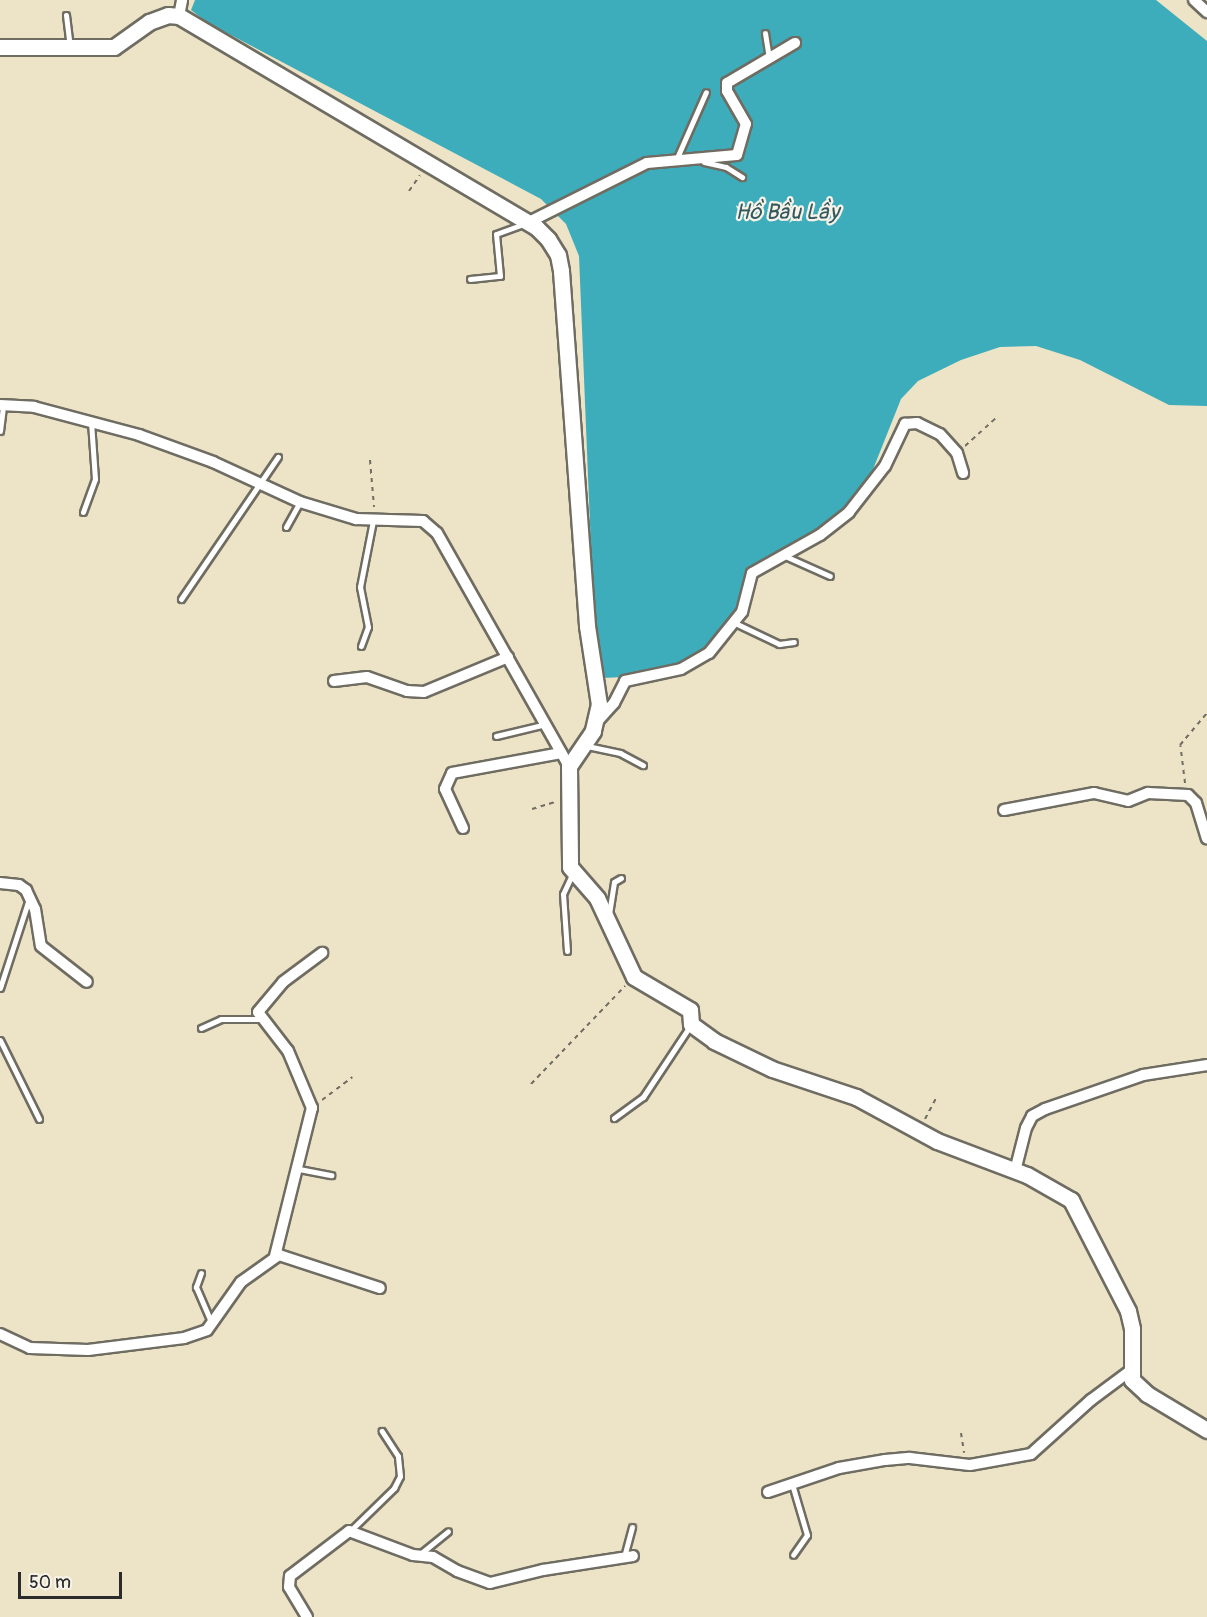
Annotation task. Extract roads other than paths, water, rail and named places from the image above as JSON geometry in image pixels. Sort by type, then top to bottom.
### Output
[{"type":"street","points":[[179,16],[182,0]]},
{"type":"street","points":[[1194,0],[1207,12]]},
{"type":"street","points":[[0,47],[114,47],[149,22],[168,15],[179,16],[428,163],[527,223],[548,239],[558,255],[561,271],[587,626],[599,704],[596,723]]},
{"type":"street","points":[[527,223],[547,210],[647,163],[739,152],[746,124],[727,91],[728,83],[795,43]]},
{"type":"street","points":[[2,405],[34,407],[150,439],[262,484],[300,502],[373,521],[413,519],[430,525],[508,657],[565,760],[568,798],[567,857],[574,872],[590,888],[608,920],[634,977],[690,1011],[691,1024],[739,1055],[856,1097],[919,1131],[1053,1187],[1071,1200],[1081,1215],[1128,1311],[1132,1329],[1130,1371],[1132,1380],[1148,1394],[1207,1430]]},
{"type":"street","points":[[463,828],[445,789],[452,773],[565,760],[582,745],[596,723],[614,703],[625,681],[695,663],[709,653],[742,612],[752,573],[833,527],[849,512],[885,466],[905,424],[917,423],[940,434],[957,453],[963,473]]},
{"type":"street","points":[[334,681],[367,677],[407,691],[424,692],[508,657]]},
{"type":"street","points":[[1004,810],[1094,793],[1128,801],[1148,793],[1188,795],[1196,803],[1207,838]]},
{"type":"street","points":[[0,883],[20,885],[30,897],[41,946],[87,982]]},
{"type":"street","points":[[0,1334],[30,1348],[88,1350],[184,1338],[212,1324],[241,1282],[275,1256],[312,1108],[288,1051],[261,1019],[260,1008],[283,982],[322,953]]},
{"type":"street","points":[[1015,1171],[1026,1128],[1032,1116],[1044,1109],[1143,1075],[1207,1065]]},
{"type":"street","points":[[275,1256],[287,1257],[337,1277],[380,1288]]},
{"type":"street","points":[[768,1492],[839,1468],[885,1460],[910,1458],[970,1465],[1031,1454],[1091,1400],[1130,1371]]},
{"type":"street","points":[[307,1617],[288,1587],[290,1576],[349,1531],[419,1555],[433,1557],[457,1571],[490,1583],[628,1557]]},
{"type":"lane","points":[[66,15],[70,48]]},
{"type":"lane","points":[[765,33],[769,58]]},
{"type":"lane","points":[[676,161],[706,92]]},
{"type":"lane","points":[[691,159],[721,165],[742,177]]},
{"type":"lane","points":[[470,279],[500,276],[496,234],[527,223]]},
{"type":"lane","points":[[0,431],[2,405]]},
{"type":"lane","points":[[83,512],[95,478],[91,422]]},
{"type":"lane","points":[[181,599],[262,484],[278,457]]},
{"type":"lane","points":[[286,527],[300,502]]},
{"type":"lane","points":[[361,646],[368,627],[360,587],[373,521]]},
{"type":"lane","points":[[784,555],[830,576]]},
{"type":"lane","points":[[735,623],[779,644],[794,642]]},
{"type":"lane","points":[[496,736],[546,724]]},
{"type":"lane","points":[[582,745],[620,753],[643,765]]},
{"type":"lane","points":[[567,951],[563,894],[574,872]]},
{"type":"lane","points":[[608,920],[614,882],[621,878]]},
{"type":"lane","points":[[0,988],[30,897]]},
{"type":"lane","points":[[201,1028],[220,1019],[261,1019]]},
{"type":"lane","points":[[614,1118],[644,1097],[691,1024]]},
{"type":"lane","points":[[0,1040],[39,1119]]},
{"type":"lane","points":[[298,1169],[331,1175]]},
{"type":"lane","points":[[201,1274],[196,1287],[212,1324]]},
{"type":"lane","points":[[349,1531],[394,1488],[400,1476],[398,1456],[382,1431]]},
{"type":"lane","points":[[792,1484],[807,1535],[793,1555]]},
{"type":"lane","points":[[628,1557],[632,1527]]},
{"type":"lane","points":[[419,1555],[448,1531]]},
{"type":"water","name":"Hồ Bầu Lầy","points":[[195,0],[1156,0],[1207,41],[1207,406],[1169,405],[1080,360],[1036,346],[1000,347],[961,360],[918,381],[901,399],[868,482],[840,514],[748,574],[731,621],[718,643],[693,662],[625,677],[602,678],[595,647],[579,256],[566,224],[541,199],[208,23],[191,10]]}]
